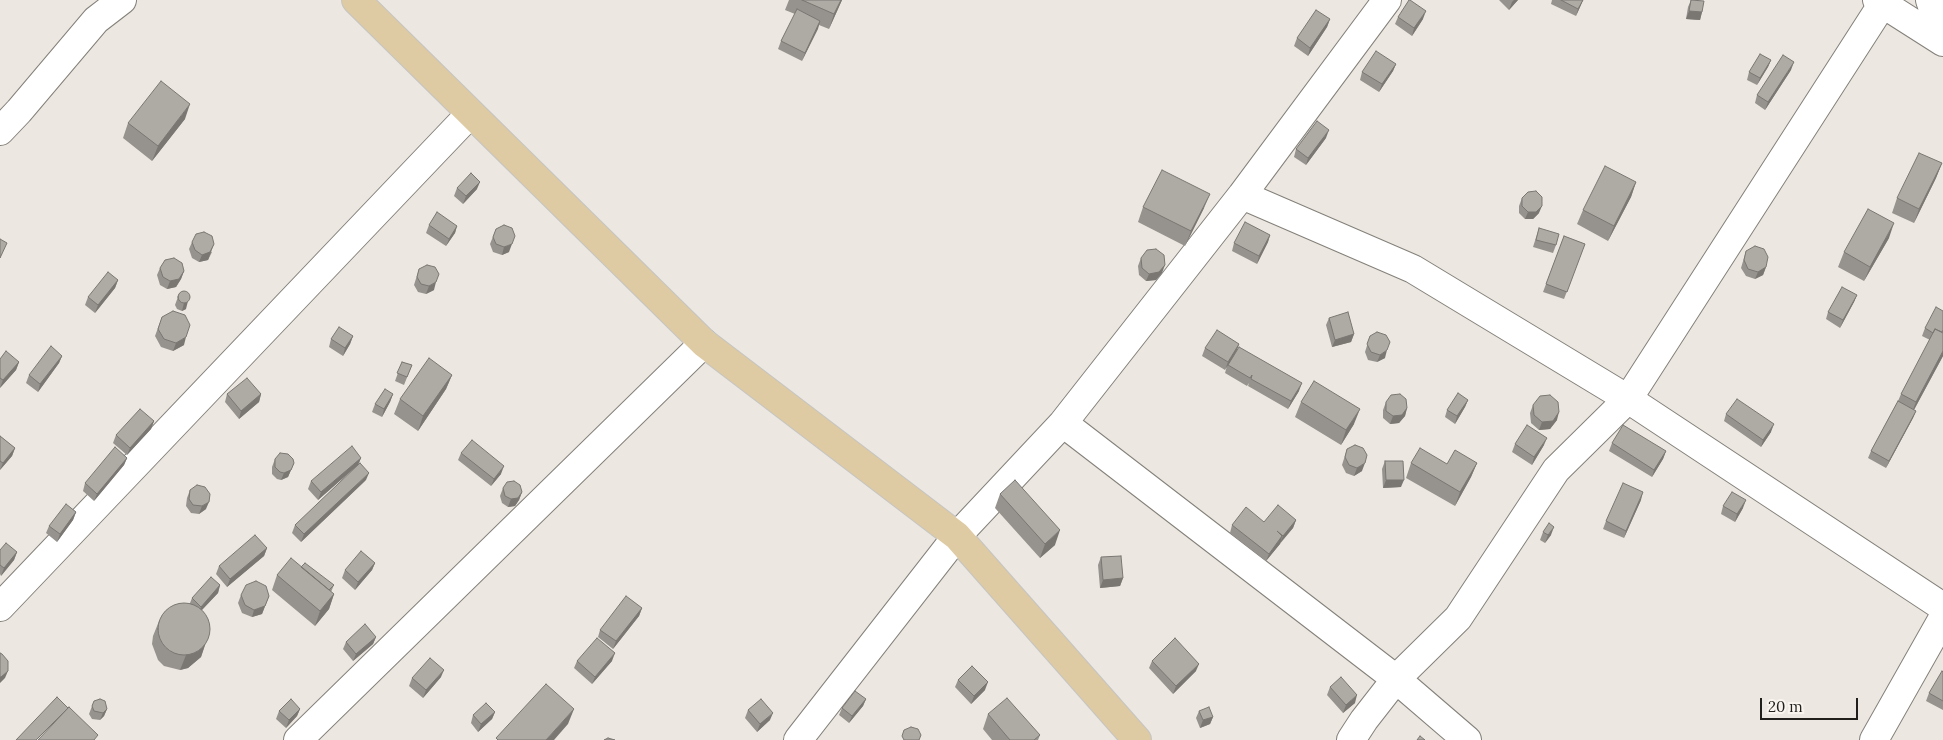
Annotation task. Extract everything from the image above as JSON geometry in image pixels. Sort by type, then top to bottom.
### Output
[{"type":"main road","points":[[356,0],[704,343],[957,536],[1137,740]]},
{"type":"street","points":[[0,131],[19,112],[96,20],[122,0]]},
{"type":"street","points":[[798,740],[957,536],[1063,422],[1242,195],[1387,0]]},
{"type":"street","points":[[1930,0],[1943,40]]},
{"type":"street","points":[[1351,740],[1396,679],[1458,618],[1556,470],[1628,400],[1881,1],[1943,40]]},
{"type":"street","points":[[0,607],[470,114]]},
{"type":"street","points":[[1242,195],[1413,269],[1628,400],[1943,607]]},
{"type":"street","points":[[298,740],[704,343]]},
{"type":"street","points":[[1063,422],[1396,679],[1467,740]]},
{"type":"street","points":[[1874,740],[1943,618]]},
{"type":"building","points":[[802,0],[841,0],[834,14]]},
{"type":"building","points":[[1409,0],[1426,11],[1414,28],[1398,17]]},
{"type":"building","points":[[1561,0],[1583,0],[1578,9]]},
{"type":"building","points":[[1691,0],[1704,1],[1702,12],[1689,11]]},
{"type":"building","points":[[797,9],[820,21],[805,53],[781,41]]},
{"type":"building","points":[[1316,10],[1330,19],[1310,48],[1297,38]]},
{"type":"building","points":[[1376,51],[1396,64],[1382,84],[1362,72]]},
{"type":"building","points":[[1760,54],[1771,60],[1760,78],[1749,72]]},
{"type":"building","points":[[1783,55],[1794,62],[1768,102],[1757,95]]},
{"type":"building","points":[[161,81],[190,104],[158,146],[128,123]]},
{"type":"building","points":[[1317,121],[1329,130],[1308,158],[1296,149]]},
{"type":"building","points":[[1919,153],[1942,163],[1919,209],[1897,198]]},
{"type":"building","points":[[1605,166],[1636,182],[1614,226],[1583,210]]},
{"type":"building","points":[[1162,170],[1210,194],[1191,231],[1143,207]]},
{"type":"building","points":[[471,173],[480,182],[466,196],[457,188]]},
{"type":"building","points":[[1536,191],[1542,197],[1542,206],[1536,212],[1528,212],[1522,206],[1522,198],[1528,192]]},
{"type":"building","points":[[1868,209],[1894,223],[1870,267],[1844,252]]},
{"type":"building","points":[[437,212],[457,226],[449,239],[429,225]]},
{"type":"building","points":[[1245,222],[1270,235],[1259,256],[1234,243]]},
{"type":"building","points":[[504,225],[512,228],[515,236],[512,244],[504,247],[496,244],[493,237],[496,229]]},
{"type":"building","points":[[1539,228],[1559,234],[1556,245],[1536,240]]},
{"type":"building","points":[[204,232],[212,236],[214,244],[210,252],[202,255],[195,250],[192,242],[196,234]]},
{"type":"building","points":[[1564,236],[1585,244],[1567,292],[1546,284]]},
{"type":"building","points":[[0,239],[7,243],[0,258]]},
{"type":"building","points":[[1755,246],[1764,249],[1768,257],[1766,267],[1758,272],[1748,269],[1744,260],[1746,251]]},
{"type":"building","points":[[1156,249],[1164,255],[1165,265],[1159,272],[1149,274],[1142,268],[1141,258],[1147,250]]},
{"type":"building","points":[[174,258],[182,263],[184,271],[179,279],[170,281],[163,277],[160,268],[165,260]]},
{"type":"building","points":[[427,265],[435,267],[439,274],[436,282],[429,286],[421,284],[417,277],[419,269]]},
{"type":"building","points":[[108,272],[118,280],[98,305],[88,297]]},
{"type":"building","points":[[1842,287],[1857,295],[1843,320],[1828,312]]},
{"type":"building","points":[[184,291],[190,297],[184,303],[178,297]]},
{"type":"building","points":[[1936,307],[1943,311],[1943,330],[1942,332],[1935,329],[1933,333],[1925,328]]},
{"type":"building","points":[[173,311],[185,315],[190,325],[186,337],[176,343],[164,339],[158,329],[162,317]]},
{"type":"building","points":[[1348,312],[1354,334],[1335,340],[1329,318]]},
{"type":"building","points":[[339,327],[353,336],[345,348],[331,339]]},
{"type":"building","points":[[1935,329],[1943,333],[1943,351],[1916,402],[1901,394]]},
{"type":"building","points":[[1217,330],[1239,344],[1228,362],[1205,348]]},
{"type":"building","points":[[1377,332],[1386,335],[1390,342],[1387,350],[1380,355],[1371,352],[1367,344],[1370,336]]},
{"type":"building","points":[[51,346],[62,356],[40,384],[29,375]]},
{"type":"building","points":[[1239,347],[1302,383],[1291,401],[1251,379],[1252,375],[1250,378],[1228,365]]},
{"type":"building","points":[[6,351],[19,362],[3,380],[0,378],[0,359]]},
{"type":"building","points":[[429,358],[452,375],[423,416],[400,399]]},
{"type":"building","points":[[402,362],[412,365],[407,377],[397,373]]},
{"type":"building","points":[[247,378],[261,394],[241,411],[227,394]]},
{"type":"building","points":[[1314,381],[1360,409],[1346,430],[1301,402]]},
{"type":"building","points":[[385,389],[393,394],[384,409],[375,404]]},
{"type":"building","points":[[1458,393],[1468,400],[1457,416],[1447,410]]},
{"type":"building","points":[[1400,394],[1406,399],[1407,408],[1402,415],[1393,416],[1386,411],[1386,402],[1391,395]]},
{"type":"building","points":[[1550,395],[1558,402],[1559,412],[1553,421],[1542,422],[1534,415],[1533,405],[1540,396]]},
{"type":"building","points":[[1737,399],[1774,424],[1763,440],[1726,414]]},
{"type":"building","points":[[1898,401],[1916,411],[1889,461],[1871,451]]},
{"type":"building","points":[[140,409],[154,421],[130,448],[116,435]]},
{"type":"building","points":[[1527,425],[1547,438],[1534,457],[1515,444]]},
{"type":"building","points":[[1623,425],[1666,451],[1654,470],[1612,443]]},
{"type":"building","points":[[0,436],[15,448],[3,463],[0,461]]},
{"type":"building","points":[[472,440],[504,466],[494,479],[461,453]]},
{"type":"building","points":[[1355,445],[1363,448],[1367,455],[1365,463],[1357,468],[1349,465],[1345,457],[1347,449]]},
{"type":"building","points":[[352,446],[361,458],[321,492],[311,481]]},
{"type":"building","points":[[115,447],[127,458],[97,494],[85,483]]},
{"type":"building","points":[[1420,448],[1447,464],[1455,450],[1477,463],[1460,492],[1411,463]]},
{"type":"building","points":[[280,453],[288,454],[294,463],[291,470],[284,473],[275,467],[275,459]]},
{"type":"building","points":[[1385,461],[1403,461],[1404,480],[1386,480]]},
{"type":"building","points":[[360,463],[369,473],[304,534],[295,525]]},
{"type":"building","points":[[1015,480],[1060,530],[1045,544],[1000,494]]},
{"type":"building","points":[[514,481],[520,485],[522,492],[518,498],[511,499],[505,496],[503,488],[507,482]]},
{"type":"building","points":[[1623,483],[1643,492],[1626,531],[1606,521]]},
{"type":"building","points":[[197,485],[205,487],[210,494],[209,502],[202,506],[193,505],[189,499],[190,490]]},
{"type":"building","points":[[1732,492],[1746,500],[1737,514],[1723,506]]},
{"type":"building","points":[[66,504],[76,512],[60,534],[49,526]]},
{"type":"building","points":[[1278,505],[1296,520],[1283,536],[1277,531],[1282,536],[1269,554],[1232,525],[1246,507],[1264,522]]},
{"type":"building","points":[[1549,523],[1554,527],[1548,535],[1543,532]]},
{"type":"building","points":[[255,535],[267,548],[230,579],[219,566]]},
{"type":"building","points":[[6,543],[17,552],[4,568],[0,565],[0,550]]},
{"type":"building","points":[[361,551],[375,563],[358,582],[345,570]]},
{"type":"building","points":[[1121,556],[1123,578],[1103,580],[1101,557]]},
{"type":"building","points":[[291,558],[334,594],[320,611],[277,575]]},
{"type":"building","points":[[305,563],[334,585],[329,590],[301,567]]},
{"type":"building","points":[[211,577],[220,585],[201,607],[192,598]]},
{"type":"building","points":[[256,581],[266,586],[269,596],[265,606],[254,610],[245,605],[241,595],[246,585]]},
{"type":"building","points":[[626,596],[642,608],[616,641],[600,630]]},
{"type":"building","points":[[184,603],[194,605],[202,611],[208,619],[210,629],[208,639],[202,647],[194,653],[184,655],[174,653],[166,647],[160,639],[158,629],[160,619],[166,611],[174,605]]},
{"type":"building","points":[[365,624],[376,637],[356,654],[346,642]]},
{"type":"building","points":[[597,638],[615,653],[595,677],[577,661]]},
{"type":"building","points":[[1175,638],[1199,664],[1176,686],[1152,661]]},
{"type":"building","points":[[0,653],[8,661],[8,671],[1,677],[0,677]]},
{"type":"building","points":[[430,658],[444,670],[426,690],[412,678]]},
{"type":"building","points":[[972,666],[988,682],[974,696],[958,680]]},
{"type":"building","points":[[1943,672],[1943,701],[1929,693]]},
{"type":"building","points":[[1341,677],[1357,695],[1346,705],[1330,687]]},
{"type":"building","points":[[546,684],[574,709],[546,740],[498,740],[496,738]]},
{"type":"building","points":[[855,691],[866,699],[852,716],[842,708]]},
{"type":"building","points":[[57,697],[68,708],[36,740],[16,740]]},
{"type":"building","points":[[1007,698],[1040,735],[1034,740],[1010,740],[988,714]]},
{"type":"building","points":[[100,699],[105,701],[107,709],[103,713],[94,711],[92,706],[94,701]]},
{"type":"building","points":[[291,699],[300,709],[289,720],[279,711]]},
{"type":"building","points":[[761,699],[773,713],[760,724],[748,710]]},
{"type":"building","points":[[486,703],[495,712],[481,724],[473,715]]},
{"type":"building","points":[[69,707],[98,735],[94,740],[38,740]]},
{"type":"building","points":[[1209,707],[1213,717],[1203,720],[1199,711]]},
{"type":"building","points":[[911,727],[918,729],[921,735],[919,740],[904,740],[902,736],[904,730]]},
{"type":"building","points":[[1420,736],[1425,740],[1417,740]]}]
